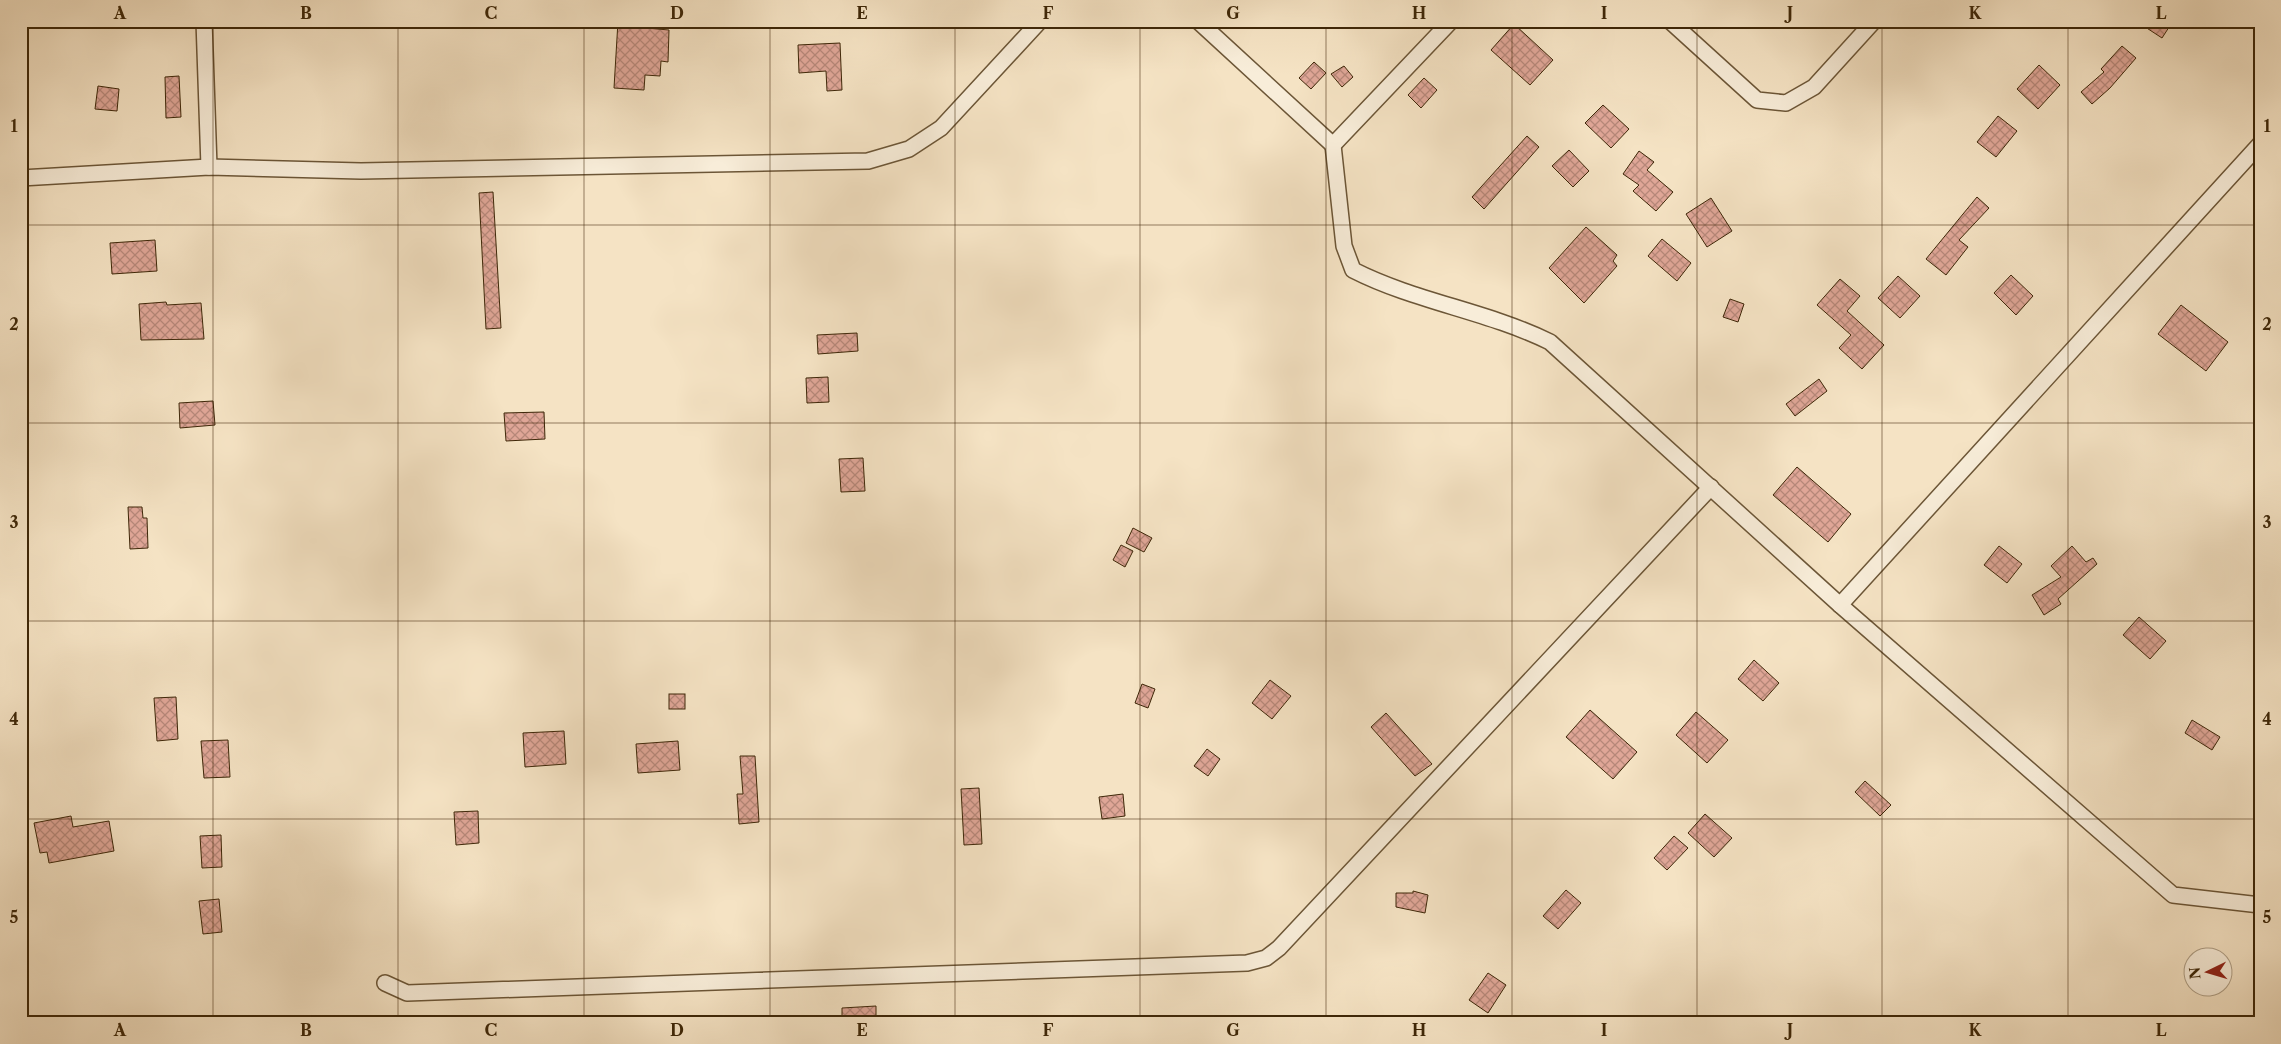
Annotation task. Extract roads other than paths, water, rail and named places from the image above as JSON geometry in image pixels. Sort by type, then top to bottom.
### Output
[{"type":"street","points":[[204,21],[209,166]]},
{"type":"street","points":[[21,178],[209,166],[361,171],[868,161],[909,149],[941,128],[1040,21]]},
{"type":"street","points":[[1198,21],[1333,145],[1344,246],[1353,270],[1378,283],[1507,323],[1550,342],[1840,605],[2173,895],[2260,905]]},
{"type":"street","points":[[1333,145],[1451,21]]},
{"type":"street","points":[[1670,21],[1757,100],[1786,103],[1814,88],[1874,21]]},
{"type":"street","points":[[1840,605],[2260,144]]},
{"type":"street","points":[[385,983],[407,994],[1247,963],[1266,958],[1286,940],[1711,487]]}]
